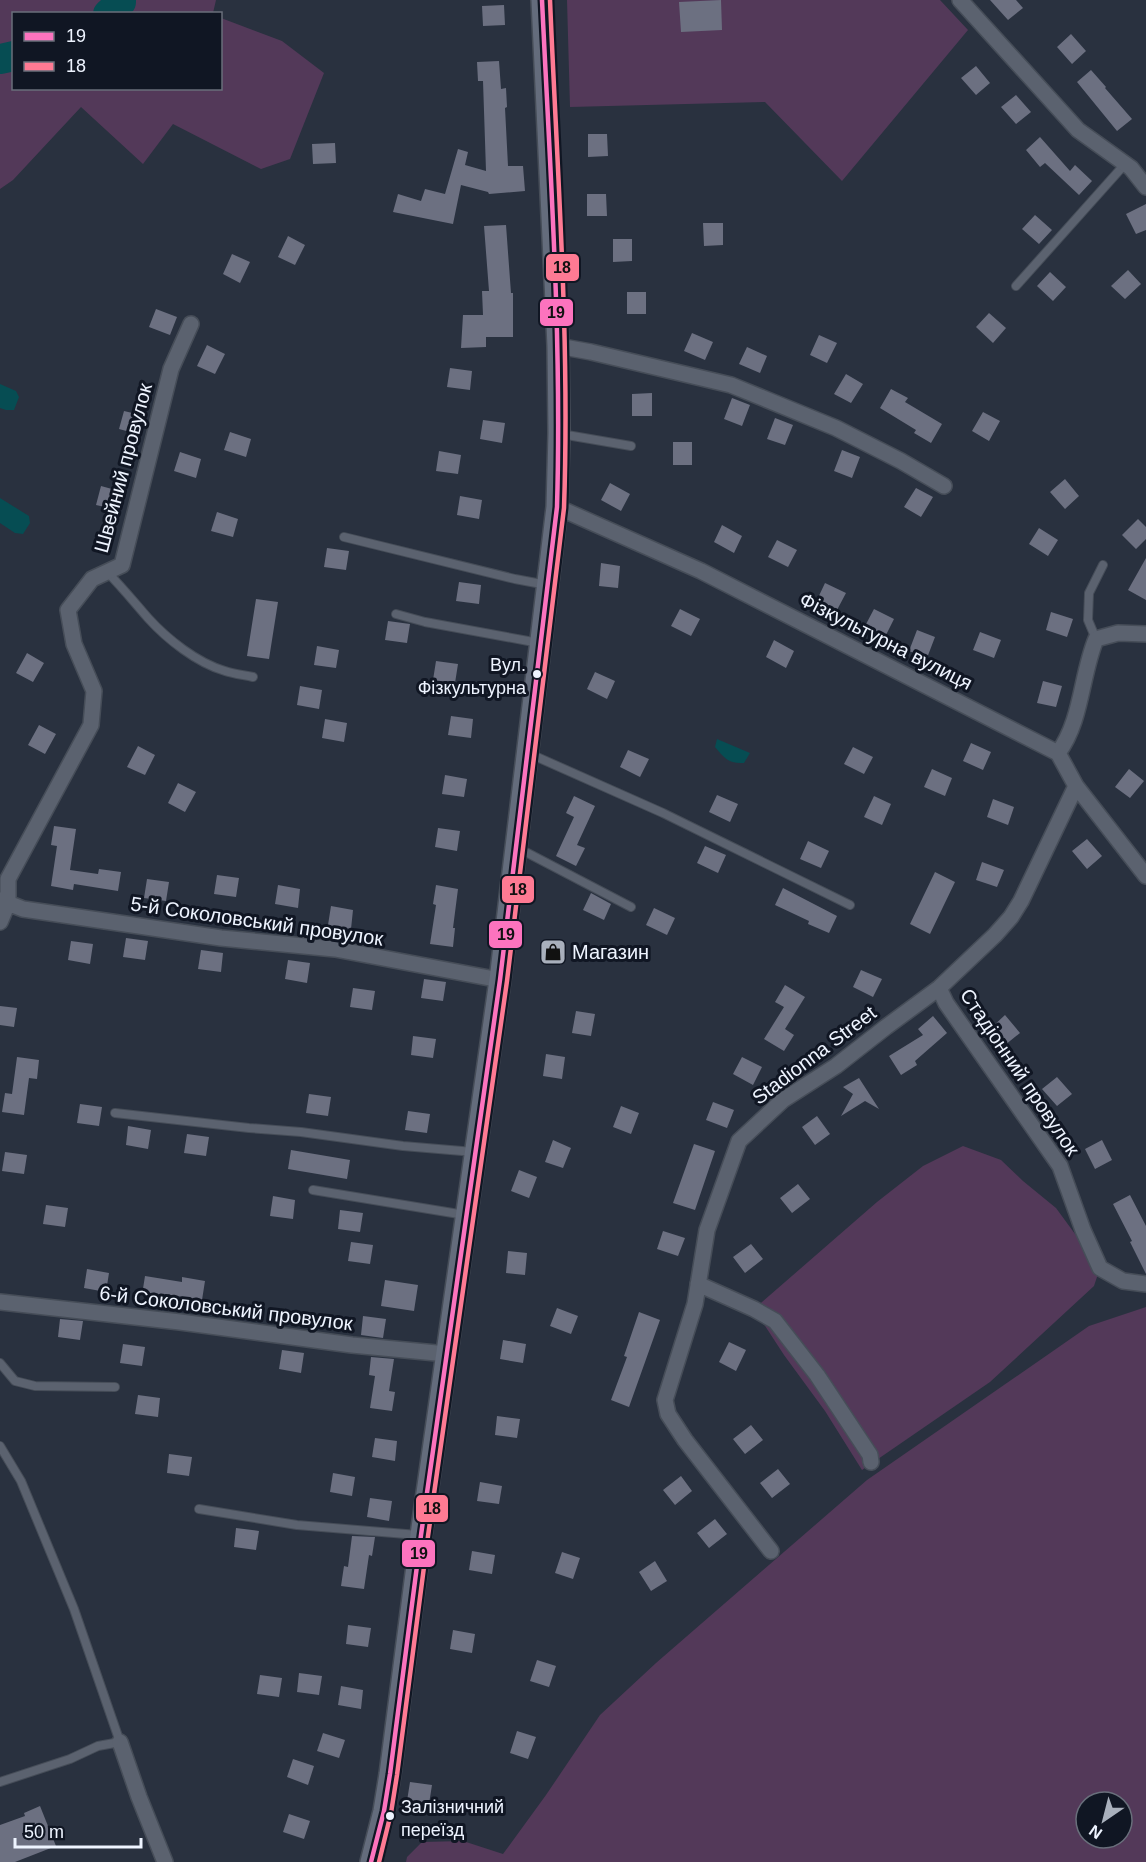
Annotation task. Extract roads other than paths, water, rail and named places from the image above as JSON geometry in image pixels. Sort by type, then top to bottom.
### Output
[{"type":"street","points":[[371,1862],[384,1811],[390,1774],[421,1535],[500,980],[557,507],[558,346],[542,0]]},
{"type":"street","points":[[960,0],[1078,130],[1131,168],[1146,188]]},
{"type":"street","name":"Швейний провулок","points":[[0,922],[8,879],[91,725],[94,691],[74,644],[68,610],[92,579],[122,565],[171,369],[191,324]]},
{"type":"street","points":[[558,346],[731,385],[836,428],[944,486]]},
{"type":"street","name":"Фізкультурна вулиця","points":[[557,507],[701,572],[1058,753]]},
{"type":"street","points":[[1146,634],[1118,633],[1096,639],[1088,659],[1081,695],[1071,728],[1058,753],[1076,786],[1146,876]]},
{"type":"street","name":"Stadionna Street","points":[[771,1551],[685,1440],[668,1414],[665,1400],[695,1304],[707,1230],[739,1141],[783,1100],[836,1066],[939,988],[995,935],[1011,918],[1022,901],[1076,786]]},
{"type":"street","name":"5-й Соколовський провулок","points":[[4,901],[23,909],[210,937],[335,949],[500,980]]},
{"type":"street","name":"Стадіонний провулок","points":[[939,988],[946,1004],[1060,1166],[1083,1230],[1100,1268],[1123,1281],[1146,1284]]},
{"type":"street","points":[[698,1284],[775,1321],[817,1375],[870,1455],[871,1462]]},
{"type":"street","name":"6-й Соколовський провулок","points":[[0,1302],[180,1322],[352,1345],[447,1354]]},
{"type":"street","points":[[120,1742],[165,1862]]},
{"type":"lane","points":[[1016,286],[1125,164]]},
{"type":"lane","points":[[559,433],[631,446]]},
{"type":"lane","points":[[344,537],[548,585]]},
{"type":"lane","points":[[1096,639],[1088,620],[1089,593],[1103,564]]},
{"type":"lane","points":[[107,572],[150,620],[175,642],[199,659],[224,671],[253,677]]},
{"type":"lane","points":[[396,614],[425,622],[541,643]]},
{"type":"lane","points":[[528,753],[663,813],[850,904]]},
{"type":"lane","points":[[516,848],[631,907]]},
{"type":"lane","points":[[115,1113],[301,1132],[403,1146],[476,1152]]},
{"type":"lane","points":[[313,1190],[467,1215]]},
{"type":"lane","points":[[0,1363],[15,1382],[35,1386],[116,1387]]},
{"type":"lane","points":[[0,1446],[21,1480],[74,1609],[120,1742],[98,1746],[70,1759],[0,1782]]},
{"type":"lane","points":[[199,1509],[297,1525],[421,1535]]},
{"type":"waterway","points":[[110,12],[121,0]]},
{"type":"waterway","points":[[0,59],[12,56]]},
{"type":"place","name":"Вул. Фізкультурна","points":[[537,674]]},
{"type":"place","name":"Магазин","points":[[553,952]]},
{"type":"place","name":"Залізничний переїзд","points":[[390,1816]]}]
